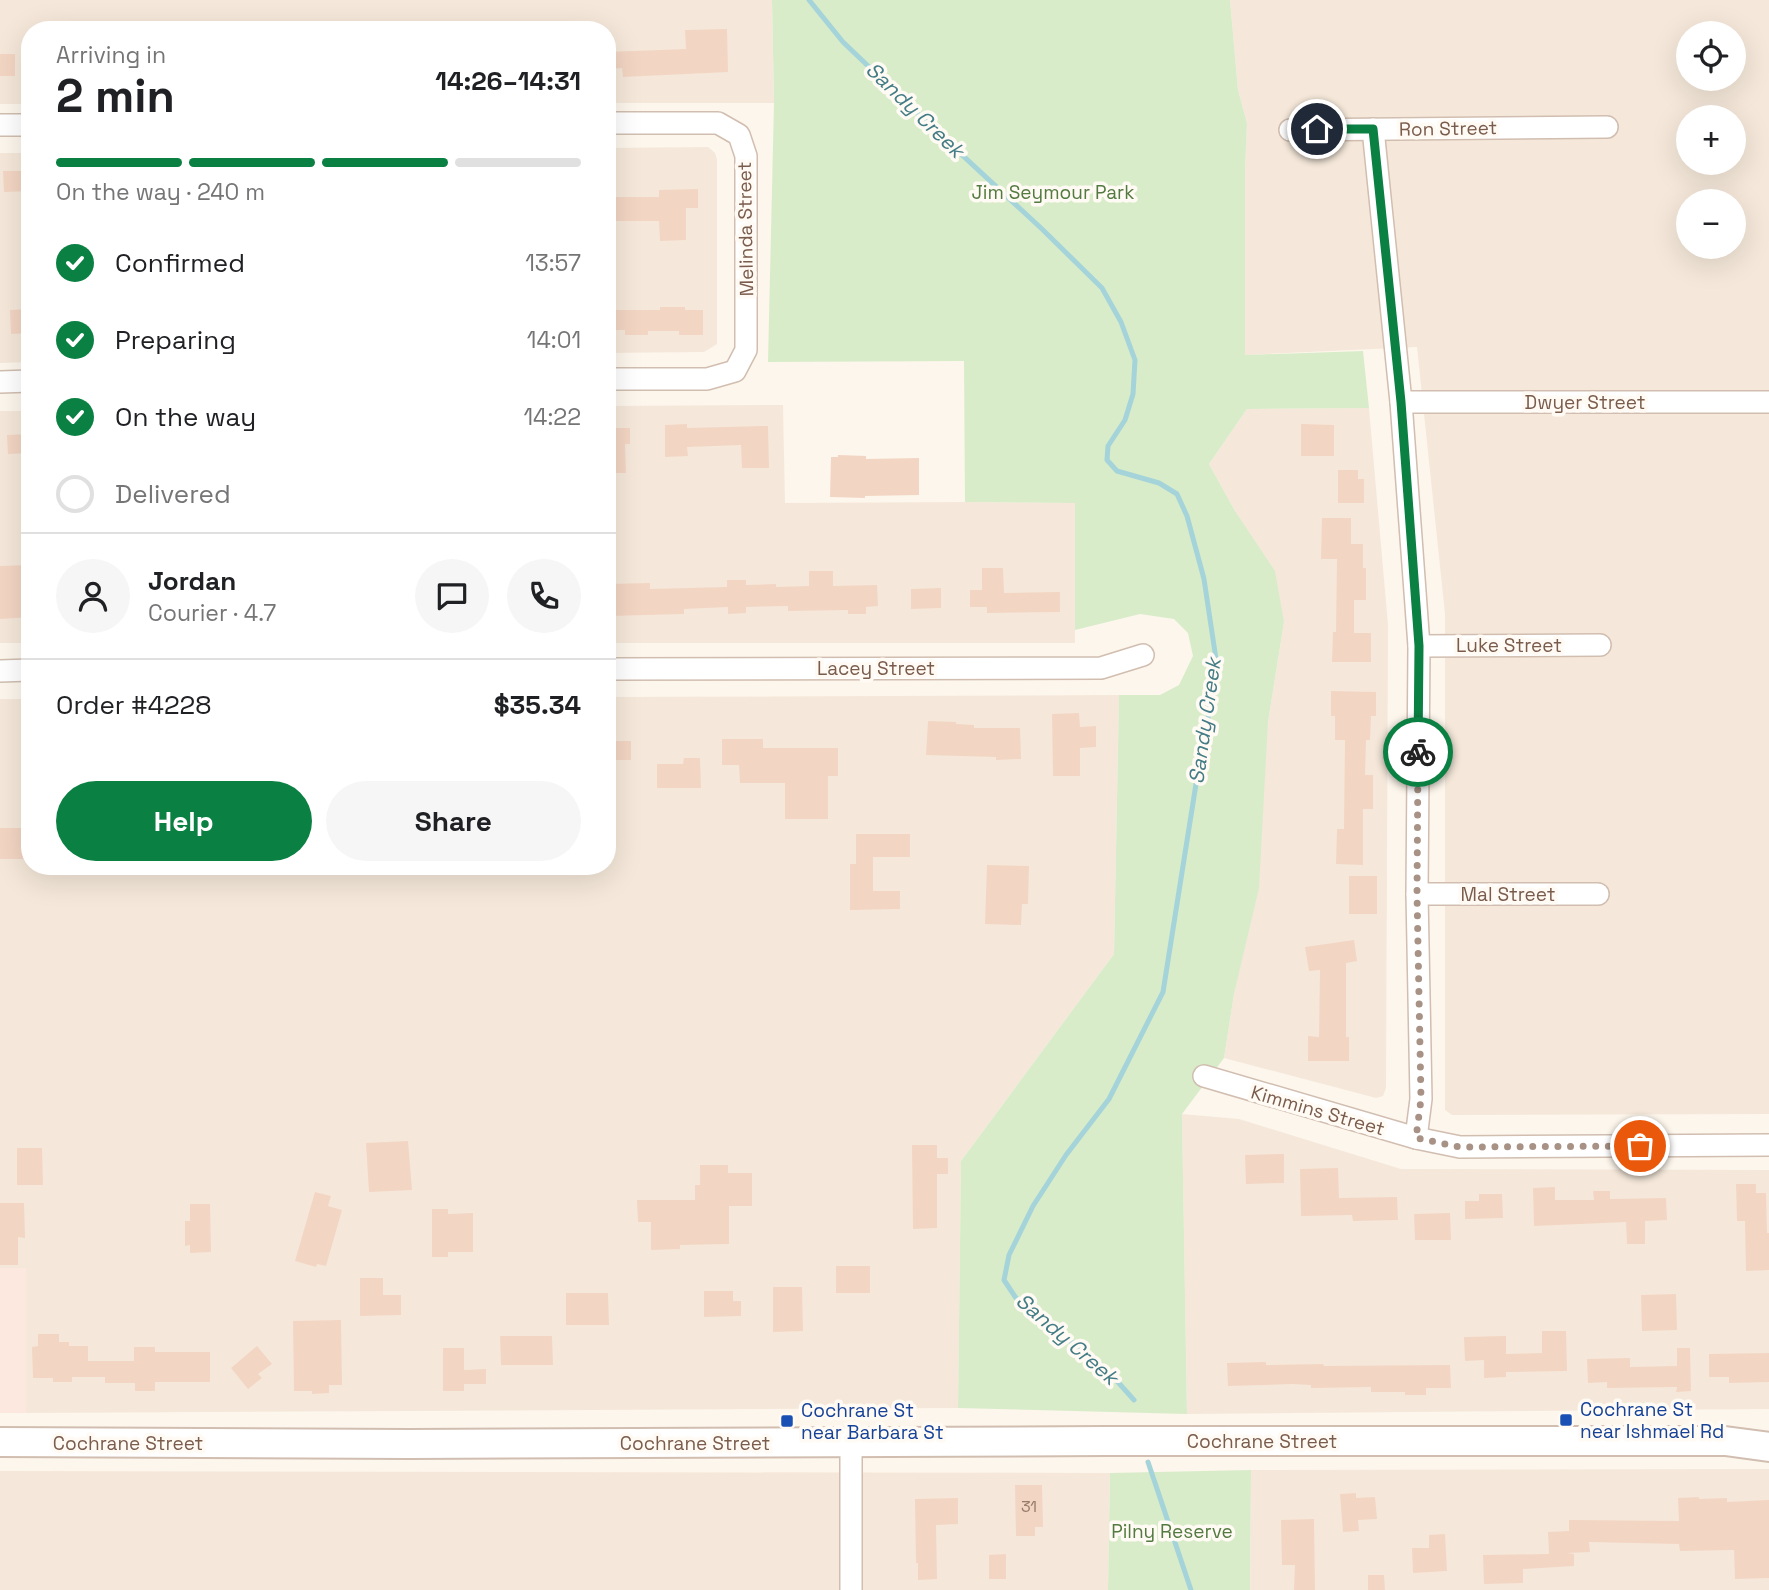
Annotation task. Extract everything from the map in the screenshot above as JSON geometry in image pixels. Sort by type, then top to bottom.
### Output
[{"type":"street","name":"Melinda Street","points":[[616,123],[718,123],[739,135],[746,156],[746,350],[735,371],[707,379],[616,379]]},
{"type":"street","points":[[0,125],[21,125]]},
{"type":"street","name":"Ron Street","points":[[1290,130],[1607,127]]},
{"type":"street","points":[[1373,129],[1401,402],[1419,646],[1417,894],[1421,1099],[1416,1138]]},
{"type":"street","points":[[0,382],[21,381]]},
{"type":"street","name":"Dwyer Street","points":[[1401,402],[1769,402]]},
{"type":"street","name":"Luke Street","points":[[1419,646],[1600,645]]},
{"type":"street","name":"Lacey Street","points":[[616,669],[1101,668],[1143,655]]},
{"type":"street","points":[[0,671],[21,670]]},
{"type":"street","name":"Mal Street","points":[[1417,894],[1598,894]]},
{"type":"street","name":"Kimmins Street","points":[[1204,1076],[1416,1138],[1460,1147],[1769,1145]]},
{"type":"street","name":"Cochrane Street","points":[[1725,1441],[1769,1432]]},
{"type":"street","name":"Cochrane Street","points":[[0,1442],[423,1444],[1725,1441],[1769,1447]]},
{"type":"street","points":[[851,1442],[851,1590]]},
{"type":"shaded area","points":[[0,0],[772,0],[774,103],[616,103],[616,21],[21,21],[21,104],[0,104]]},
{"type":"shaded area","points":[[1230,0],[1769,0],[1769,1114],[1452,1115],[1445,1110],[1445,614],[1417,347],[1245,355],[1247,123],[1238,90]]},
{"type":"shaded area","points":[[708,147],[715,153],[717,344],[704,352],[616,353],[616,148]]},
{"type":"shaded area","points":[[0,153],[21,153],[21,362],[0,363]]},
{"type":"shaded area","points":[[783,405],[785,503],[1075,503],[1075,643],[616,643],[616,406]]},
{"type":"shaded area","points":[[1369,408],[1388,625],[1386,1088],[1383,1096],[1376,1098],[1224,1058],[1268,722],[1284,622],[1235,511],[1209,464],[1247,409]]},
{"type":"shaded area","points":[[0,411],[21,411],[21,643],[0,643]]},
{"type":"shaded area","points":[[1119,695],[1114,954],[961,1161],[958,1408],[26,1413],[26,1268],[0,1268],[0,699],[21,699],[21,875],[616,875],[616,697]]},
{"type":"shaded area","points":[[1182,1114],[1239,1119],[1401,1169],[1769,1170],[1769,1409],[1187,1414]]},
{"type":"shaded area","points":[[0,1268],[26,1268],[26,1413],[0,1413]]},
{"type":"shaded area","points":[[1769,1469],[1769,1590],[1250,1590],[1251,1470]]},
{"type":"shaded area","points":[[0,1471],[1110,1473],[1108,1590],[0,1590]]},
{"type":"green space","name":"Jim Seymour Park","points":[[772,0],[1230,0],[1238,90],[1247,123],[1245,355],[1363,351],[1369,408],[1247,409],[1209,464],[1235,511],[1275,571],[1284,622],[1268,722],[1259,888],[1234,994],[1224,1058],[1182,1114],[1187,1414],[958,1408],[961,1161],[1114,954],[1119,695],[1160,695],[1179,685],[1193,656],[1188,633],[1174,619],[1140,614],[1075,630],[1075,503],[965,502],[964,361],[768,362],[774,103]]},
{"type":"green space","name":"Pilny Reserve","points":[[1251,1470],[1250,1590],[1108,1590],[1110,1473]]},
{"type":"building","points":[[727,29],[728,72],[623,77],[622,68],[616,68],[616,52],[686,49],[685,30]]},
{"type":"building","points":[[0,54],[15,54],[15,76],[0,76]]},
{"type":"building","points":[[3,171],[21,171],[21,191],[4,192]]},
{"type":"building","points":[[698,189],[698,208],[686,208],[686,240],[660,241],[659,221],[616,221],[616,197],[659,197],[659,190]]},
{"type":"building","points":[[660,307],[685,307],[685,310],[703,310],[703,335],[679,335],[679,331],[648,331],[648,335],[625,335],[625,330],[616,330],[616,310],[660,310]]},
{"type":"building","points":[[21,309],[21,333],[11,334],[10,310]]},
{"type":"building","points":[[687,424],[687,428],[768,426],[769,468],[742,468],[741,445],[687,447],[688,456],[665,457],[665,425]]},
{"type":"building","points":[[1301,424],[1334,425],[1334,456],[1301,456]]},
{"type":"building","points":[[616,428],[630,428],[630,444],[625,444],[626,473],[616,473]]},
{"type":"building","points":[[21,434],[21,453],[8,454],[7,435]]},
{"type":"building","points":[[866,456],[866,459],[919,458],[919,495],[830,497],[831,457]]},
{"type":"building","points":[[1338,470],[1358,470],[1358,479],[1364,479],[1364,503],[1338,503]]},
{"type":"building","points":[[1322,518],[1351,518],[1351,544],[1363,544],[1366,600],[1354,600],[1354,633],[1371,633],[1371,662],[1332,662],[1333,632],[1336,632],[1337,559],[1321,559]]},
{"type":"building","points":[[21,565],[21,618],[0,619],[0,566]]},
{"type":"building","points":[[982,568],[1003,568],[1004,593],[1060,592],[1060,612],[987,613],[987,607],[970,607],[970,590],[982,590]]},
{"type":"building","points":[[809,571],[833,571],[833,586],[877,585],[878,606],[866,607],[866,614],[848,614],[848,610],[788,611],[788,606],[746,607],[746,613],[728,614],[728,607],[684,609],[684,614],[616,616],[616,584],[650,583],[650,589],[727,587],[727,580],[746,580],[746,585],[809,586]]},
{"type":"building","points":[[941,588],[941,608],[911,609],[911,589]]},
{"type":"building","points":[[1331,691],[1376,692],[1376,716],[1371,716],[1370,740],[1366,740],[1365,775],[1373,775],[1373,809],[1363,809],[1363,865],[1336,864],[1337,829],[1344,829],[1345,740],[1335,740]]},
{"type":"building","points":[[1079,713],[1080,727],[1096,726],[1096,747],[1080,748],[1080,776],[1053,776],[1052,714]]},
{"type":"building","points":[[928,721],[956,722],[974,725],[974,728],[1020,728],[1021,759],[926,755]]},
{"type":"building","points":[[722,739],[763,739],[763,748],[838,748],[838,776],[828,776],[828,819],[785,819],[785,783],[740,783],[739,765],[722,765]]},
{"type":"building","points":[[616,741],[631,741],[631,760],[616,760]]},
{"type":"building","points":[[684,758],[700,758],[701,788],[657,788],[657,764],[683,764]]},
{"type":"building","points":[[0,828],[21,828],[21,859],[0,859]]},
{"type":"building","points":[[856,834],[910,834],[910,857],[873,857],[873,891],[900,891],[900,909],[850,910],[850,864],[856,864]]},
{"type":"building","points":[[987,865],[1029,866],[1028,904],[1022,904],[1021,925],[985,924]]},
{"type":"building","points":[[1349,876],[1377,876],[1377,914],[1349,914]]},
{"type":"building","points":[[1354,940],[1357,961],[1346,963],[1346,1037],[1349,1037],[1349,1061],[1308,1061],[1308,1036],[1319,1037],[1320,970],[1309,971],[1305,947]]},
{"type":"building","points":[[408,1141],[412,1190],[369,1192],[366,1143]]},
{"type":"building","points":[[912,1145],[937,1145],[937,1158],[948,1158],[948,1174],[937,1174],[937,1228],[913,1229]]},
{"type":"building","points":[[17,1148],[42,1148],[43,1185],[17,1185]]},
{"type":"building","points":[[1284,1154],[1284,1183],[1246,1184],[1245,1155]]},
{"type":"building","points":[[700,1165],[728,1165],[728,1173],[752,1173],[752,1206],[729,1206],[729,1244],[680,1245],[680,1249],[651,1250],[651,1222],[638,1222],[637,1200],[695,1200],[695,1185],[700,1185]]},
{"type":"building","points":[[1338,1168],[1339,1198],[1397,1197],[1398,1220],[1353,1221],[1352,1215],[1301,1216],[1300,1169]]},
{"type":"building","points":[[1736,1184],[1756,1184],[1756,1193],[1766,1193],[1769,1270],[1746,1271],[1745,1221],[1737,1221]]},
{"type":"building","points":[[1555,1187],[1555,1200],[1594,1200],[1593,1191],[1610,1191],[1610,1199],[1666,1198],[1667,1220],[1645,1221],[1645,1244],[1627,1244],[1626,1222],[1534,1226],[1533,1188]]},
{"type":"building","points":[[315,1192],[331,1196],[328,1206],[342,1210],[326,1266],[317,1264],[316,1267],[295,1261]]},
{"type":"building","points":[[1479,1194],[1502,1194],[1503,1218],[1465,1219],[1465,1201],[1479,1201]]},
{"type":"building","points":[[0,1203],[24,1203],[25,1238],[18,1237],[18,1265],[0,1265]]},
{"type":"building","points":[[190,1204],[210,1204],[211,1252],[190,1253],[190,1245],[185,1246],[185,1221],[190,1221]]},
{"type":"building","points":[[432,1209],[448,1209],[448,1214],[473,1213],[473,1252],[448,1252],[448,1257],[432,1257]]},
{"type":"building","points":[[1450,1213],[1451,1240],[1415,1240],[1414,1214]]},
{"type":"building","points":[[836,1266],[870,1266],[870,1293],[836,1293]]},
{"type":"building","points":[[360,1278],[383,1278],[383,1295],[401,1295],[401,1315],[360,1316]]},
{"type":"building","points":[[773,1287],[802,1287],[803,1331],[773,1332]]},
{"type":"building","points":[[704,1291],[733,1291],[733,1301],[741,1301],[741,1316],[704,1317]]},
{"type":"building","points":[[566,1293],[608,1293],[609,1325],[566,1325]]},
{"type":"building","points":[[1676,1294],[1677,1330],[1642,1331],[1641,1295]]},
{"type":"building","points":[[341,1320],[342,1385],[329,1385],[329,1393],[294,1391],[293,1321]]},
{"type":"building","points":[[1542,1331],[1566,1331],[1567,1371],[1506,1372],[1506,1377],[1484,1378],[1484,1360],[1465,1361],[1464,1337],[1506,1336],[1506,1354],[1542,1353]]},
{"type":"building","points":[[38,1334],[59,1334],[59,1342],[69,1342],[69,1346],[88,1346],[88,1361],[134,1361],[134,1347],[155,1347],[155,1352],[210,1352],[210,1382],[155,1382],[155,1391],[135,1391],[135,1383],[105,1383],[105,1377],[72,1377],[72,1382],[33,1378],[32,1347],[38,1346]]},
{"type":"building","points":[[500,1336],[552,1336],[553,1365],[501,1365]]},
{"type":"building","points":[[257,1346],[272,1364],[258,1374],[262,1378],[248,1389],[231,1368]]},
{"type":"building","points":[[443,1348],[464,1348],[464,1370],[486,1369],[486,1384],[464,1384],[464,1391],[443,1391]]},
{"type":"building","points":[[1677,1348],[1690,1348],[1691,1391],[1676,1392],[1677,1387],[1607,1388],[1607,1382],[1588,1383],[1587,1359],[1630,1358],[1630,1367],[1677,1366]]},
{"type":"building","points":[[1769,1353],[1769,1382],[1729,1383],[1729,1377],[1709,1377],[1709,1354]]},
{"type":"building","points":[[1266,1362],[1266,1365],[1324,1366],[1450,1365],[1451,1388],[1426,1388],[1426,1395],[1405,1395],[1405,1392],[1371,1392],[1371,1387],[1311,1388],[1311,1385],[1292,1384],[1228,1386],[1227,1363]]},
{"type":"building","points":[[1015,1485],[1042,1485],[1043,1527],[1035,1527],[1035,1536],[1016,1536]]},
{"type":"building","points":[[1356,1493],[1356,1498],[1375,1497],[1377,1519],[1358,1520],[1359,1531],[1343,1532],[1340,1494]]},
{"type":"building","points":[[958,1498],[958,1524],[936,1525],[937,1579],[918,1580],[915,1499]]},
{"type":"building","points":[[1678,1498],[1727,1498],[1727,1502],[1769,1500],[1769,1578],[1735,1579],[1734,1550],[1680,1551],[1679,1544],[1589,1542],[1590,1552],[1567,1553],[1574,1554],[1574,1566],[1523,1569],[1523,1583],[1484,1584],[1483,1555],[1549,1554],[1548,1532],[1569,1531],[1569,1520],[1679,1521]]},
{"type":"building","points":[[1314,1519],[1315,1590],[1294,1590],[1295,1565],[1282,1565],[1281,1520]]},
{"type":"building","points":[[1445,1534],[1447,1571],[1413,1573],[1412,1548],[1429,1548],[1429,1535]]},
{"type":"building","points":[[1006,1554],[1006,1579],[989,1579],[989,1555]]},
{"type":"building","points":[[1368,1575],[1384,1575],[1385,1590],[1368,1590]]},
{"type":"waterway","name":"Sandy Creek","points":[[809,0],[843,42],[1102,288],[1121,322],[1135,360],[1133,394],[1125,420],[1108,446],[1107,460],[1117,471],[1159,483],[1177,494],[1187,516],[1204,579],[1216,659],[1203,756],[1196,784],[1163,992],[1109,1099],[1066,1155],[1033,1206],[1009,1255],[1004,1280],[1016,1298],[1108,1371],[1134,1400]]},
{"type":"waterway","name":"Sandy Creek","points":[[1148,1462],[1191,1590]]},
{"type":"way so far","points":[[1418,752],[1417,894],[1421,1099],[1416,1138],[1460,1147],[1640,1146]]},
{"type":"place","name":"Cochrane St near Ishmael Rd","points":[[1566,1420]]},
{"type":"place","name":"Cochrane St near Barbara St","points":[[787,1421]]},
{"type":"route","points":[[1317,129],[1373,129],[1401,402],[1419,646],[1418,752]]}]
